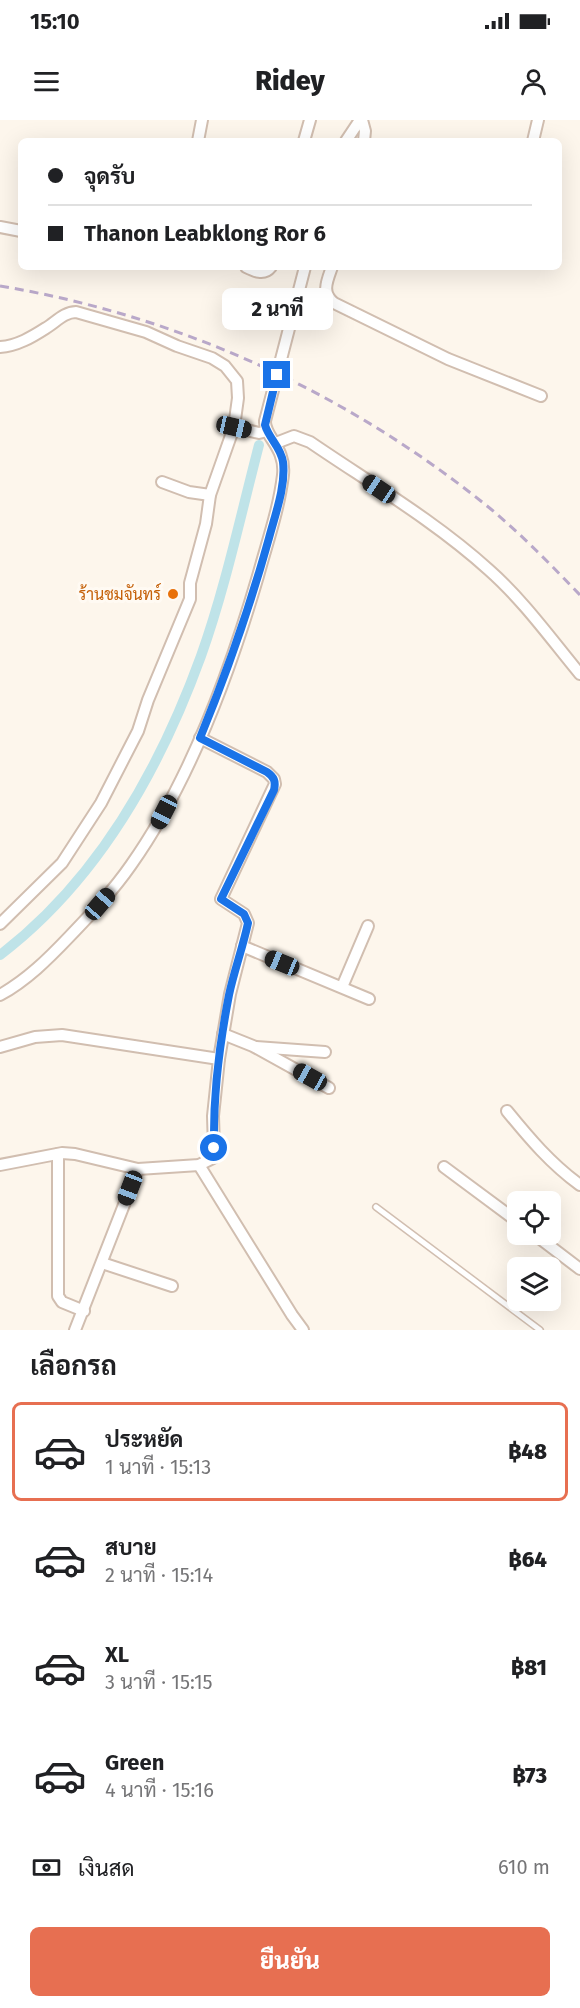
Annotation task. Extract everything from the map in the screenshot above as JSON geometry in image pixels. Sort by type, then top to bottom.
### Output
[{"type":"street","points":[[199,138],[202,120]]},
{"type":"street","points":[[305,138],[309,120]]},
{"type":"street","points":[[348,138],[361,120]]},
{"type":"street","points":[[361,120],[365,131],[364,138]]},
{"type":"street","points":[[534,138],[538,120]]},
{"type":"street","points":[[0,227],[18,230]]},
{"type":"street","points":[[0,995],[36,970],[114,888],[158,823],[200,738],[244,625],[272,525],[283,470],[282,458],[276,443],[267,431],[265,421],[304,270]]},
{"type":"street","points":[[331,270],[325,290],[329,299],[334,303],[448,359],[541,396]]},
{"type":"street","points":[[0,347],[13,345],[30,338],[72,312],[146,332],[212,358],[232,372],[238,388],[234,427],[210,495],[206,524],[190,583],[190,599],[127,755],[101,803],[62,863],[0,924]]},
{"type":"street","points":[[234,427],[260,433],[267,431]]},
{"type":"street","points":[[276,443],[294,436],[310,442],[431,524],[490,571],[580,674]]},
{"type":"street","points":[[162,482],[185,491],[210,495]]},
{"type":"street","points":[[0,1165],[58,1154],[75,1154],[138,1169],[199,1165],[211,1160],[214,1152],[213,1116],[219,1059],[230,994],[248,923],[246,916],[221,899],[275,784],[274,779],[267,772],[200,738]]},
{"type":"street","points":[[342,987],[368,926]]},
{"type":"street","points":[[242,946],[369,999]]},
{"type":"street","points":[[223,1034],[253,1046],[329,1088]]},
{"type":"street","points":[[0,1047],[34,1037],[62,1035],[219,1059]]},
{"type":"street","points":[[253,1046],[325,1052]]},
{"type":"street","points":[[507,1111],[556,1167],[580,1185]]},
{"type":"street","points":[[58,1154],[58,1296],[65,1304],[84,1311]]},
{"type":"street","points":[[199,1165],[303,1330]]},
{"type":"street","points":[[444,1167],[507,1214]]},
{"type":"street","points":[[75,1330],[138,1169]]},
{"type":"street","points":[[548,1245],[580,1269]]},
{"type":"street","points":[[102,1263],[172,1286]]},
{"type":"lane","points":[[376,1207],[540,1330]]},
{"type":"waterway","points":[[0,955],[35,926],[67,893],[95,858],[122,820],[166,740],[185,698],[210,631],[259,445]]},
{"type":"railway","points":[[0,286],[67,299],[133,317],[198,339],[322,396],[381,430],[438,468],[492,510],[580,595]]},
{"type":"place","name":"ร้านชมจันทร์","points":[[173,594]]},
{"type":"route","points":[[214,1148],[213,1116],[219,1059],[230,994],[248,923],[244,914],[221,899],[275,784],[272,775],[200,738],[244,625],[281,486],[282,458],[278,446],[265,425],[277,375]]}]
